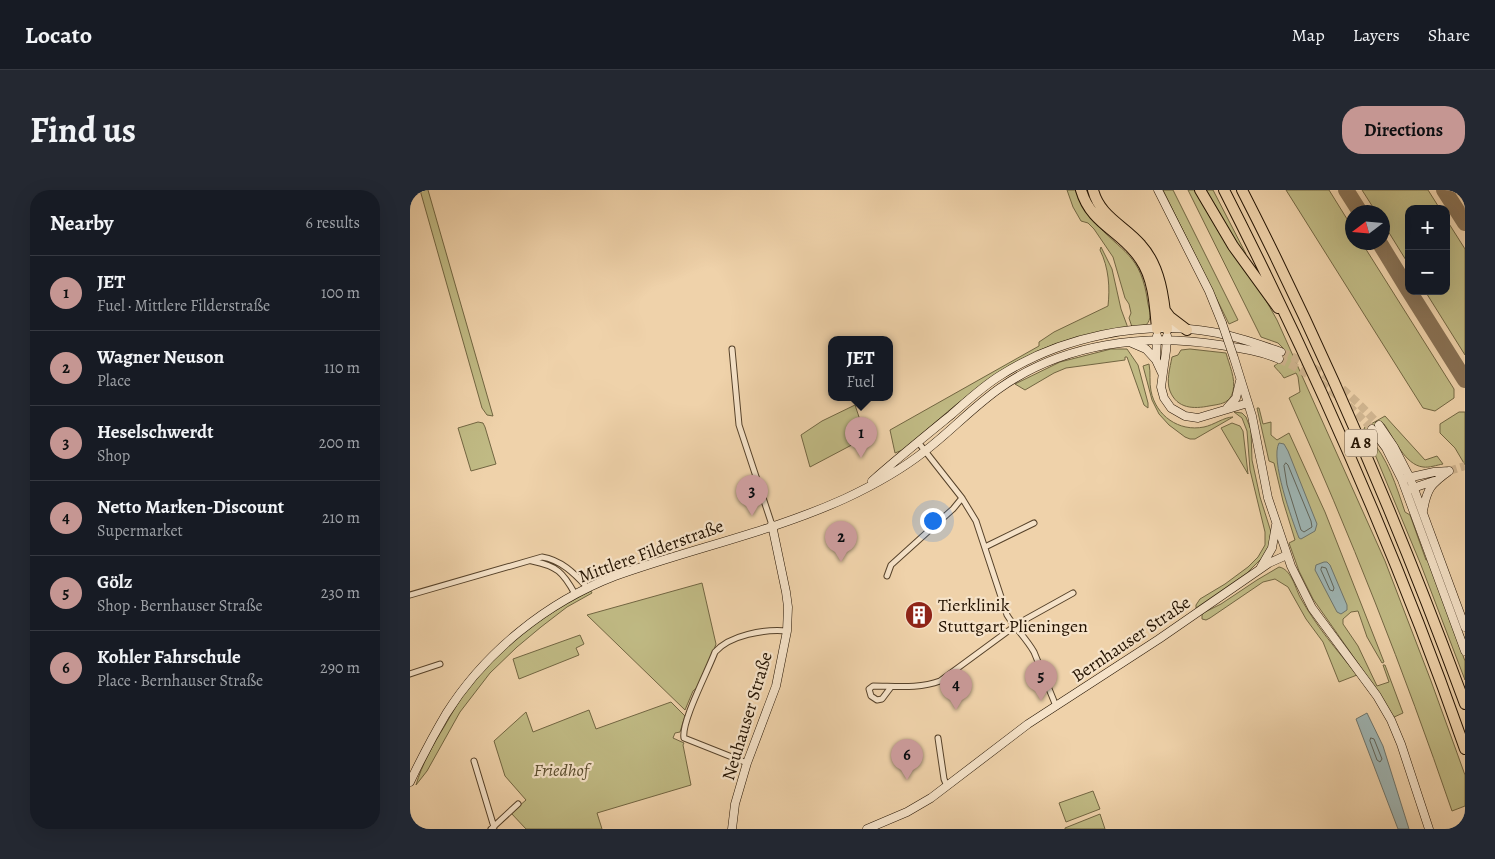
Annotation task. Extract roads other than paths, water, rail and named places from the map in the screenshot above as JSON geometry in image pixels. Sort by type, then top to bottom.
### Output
[{"type":"highway","points":[[1081,190],[1086,204],[1095,216],[1104,226],[1126,242],[1144,265],[1151,284],[1162,334]]},
{"type":"highway","points":[[1093,190],[1103,212],[1136,240],[1152,260],[1159,278],[1164,309],[1162,334]]},
{"type":"highway","points":[[1200,190],[1241,258],[1290,323]]},
{"type":"highway","name":"A 8","points":[[1224,190],[1290,323],[1323,395],[1381,530],[1465,749]]},
{"type":"highway","name":"A 8","points":[[1242,190],[1294,296],[1359,439],[1413,567],[1465,704]]},
{"type":"highway","points":[[1164,309],[1170,317],[1187,330]]},
{"type":"main road","points":[[1158,190],[1209,291],[1222,323],[1257,435],[1265,486],[1287,555],[1299,584],[1312,608],[1377,696],[1391,720],[1401,744],[1429,829]]},
{"type":"main road","points":[[1187,330],[1234,337],[1280,355],[1162,334],[1187,330]]},
{"type":"main road","name":"Mittlere Filderstraße","points":[[864,488],[986,385],[1001,374],[1033,357],[1065,345],[1099,336],[1128,331],[1162,334]]},
{"type":"main road","points":[[1156,360],[1162,334]]},
{"type":"main road","points":[[1162,334],[1161,387],[1163,397],[1168,405],[1179,413],[1198,418],[1248,403]]},
{"type":"main road","name":"Mittlere Filderstraße","points":[[410,782],[427,746],[446,713],[474,676],[511,638],[586,587],[634,568],[772,525],[844,499],[888,476],[926,451],[980,403],[1022,374],[1071,353],[1162,334]]},
{"type":"main road","points":[[1128,341],[1146,349],[1156,360],[1162,374]]},
{"type":"main road","points":[[1226,409],[1237,396],[1240,376]]},
{"type":"main road","points":[[1375,427],[1394,447],[1465,651]]},
{"type":"main road","points":[[1406,479],[1434,472],[1449,471],[1436,480],[1427,491],[1423,512]]},
{"type":"main road","points":[[1409,489],[1436,480]]},
{"type":"main road","points":[[1409,489],[1423,512],[1465,626]]},
{"type":"main road","points":[[1258,571],[1272,548],[1276,523]]},
{"type":"main road","name":"Neuhauser Straße","points":[[732,829],[735,804],[747,763],[776,686],[787,631],[788,607],[786,592],[772,525]]},
{"type":"main road","name":"Bernhauser Straße","points":[[867,829],[932,798],[1001,743],[1159,640],[1273,560],[1287,555]]},
{"type":"street","name":"Neuhauser Straße","points":[[732,349],[739,425],[772,525]]},
{"type":"street","points":[[918,442],[962,498],[976,520],[1007,615],[1034,652],[1056,706]]},
{"type":"street","points":[[886,576],[892,565],[962,498]]},
{"type":"street","points":[[985,547],[1034,523]]},
{"type":"street","points":[[410,595],[542,558],[559,562],[576,575],[586,587]]},
{"type":"street","points":[[529,561],[551,566],[564,576],[575,594]]},
{"type":"street","points":[[891,687],[930,685],[940,681],[1014,627],[1073,593]]},
{"type":"street","points":[[747,763],[684,738],[683,732],[688,715],[715,652],[722,645],[728,640],[763,631],[787,631]]},
{"type":"street","points":[[410,674],[440,664]]},
{"type":"street","points":[[938,738],[944,779],[947,786]]},
{"type":"street","points":[[474,761],[492,828],[518,804]]},
{"type":"water","points":[[1279,443],[1284,444],[1288,451],[1317,524],[1315,531],[1301,539],[1299,538],[1283,490],[1277,462]]},
{"type":"water","points":[[1324,562],[1330,565],[1347,605],[1347,610],[1341,614],[1337,612],[1315,570],[1316,565]]},
{"type":"water","points":[[1367,713],[1383,746],[1409,829],[1398,829],[1356,719]]},
{"type":"tunnel","points":[[1281,352],[1322,373],[1357,402],[1379,425]]},
{"type":"tunnel","points":[[1279,359],[1292,365],[1329,389],[1372,429]]},
{"type":"tunnel","points":[[1449,471],[1465,466]]},
{"type":"place","name":"JET","points":[[861,458]]},
{"type":"place","name":"Heselschwerdt","points":[[752,516]]},
{"type":"place","name":"Wagner Neuson","points":[[841,562]]},
{"type":"place","name":"Tierklinik Stuttgart Plieningen","points":[[919,615]]},
{"type":"place","name":"Gölz","points":[[1041,701]]},
{"type":"place","name":"Netto Marken-Discount","points":[[956,710]]},
{"type":"place","name":"Kohler Fahrschule","points":[[907,780]]},
{"type":"park label","name":"Friedhof","points":[[561,770]]}]
